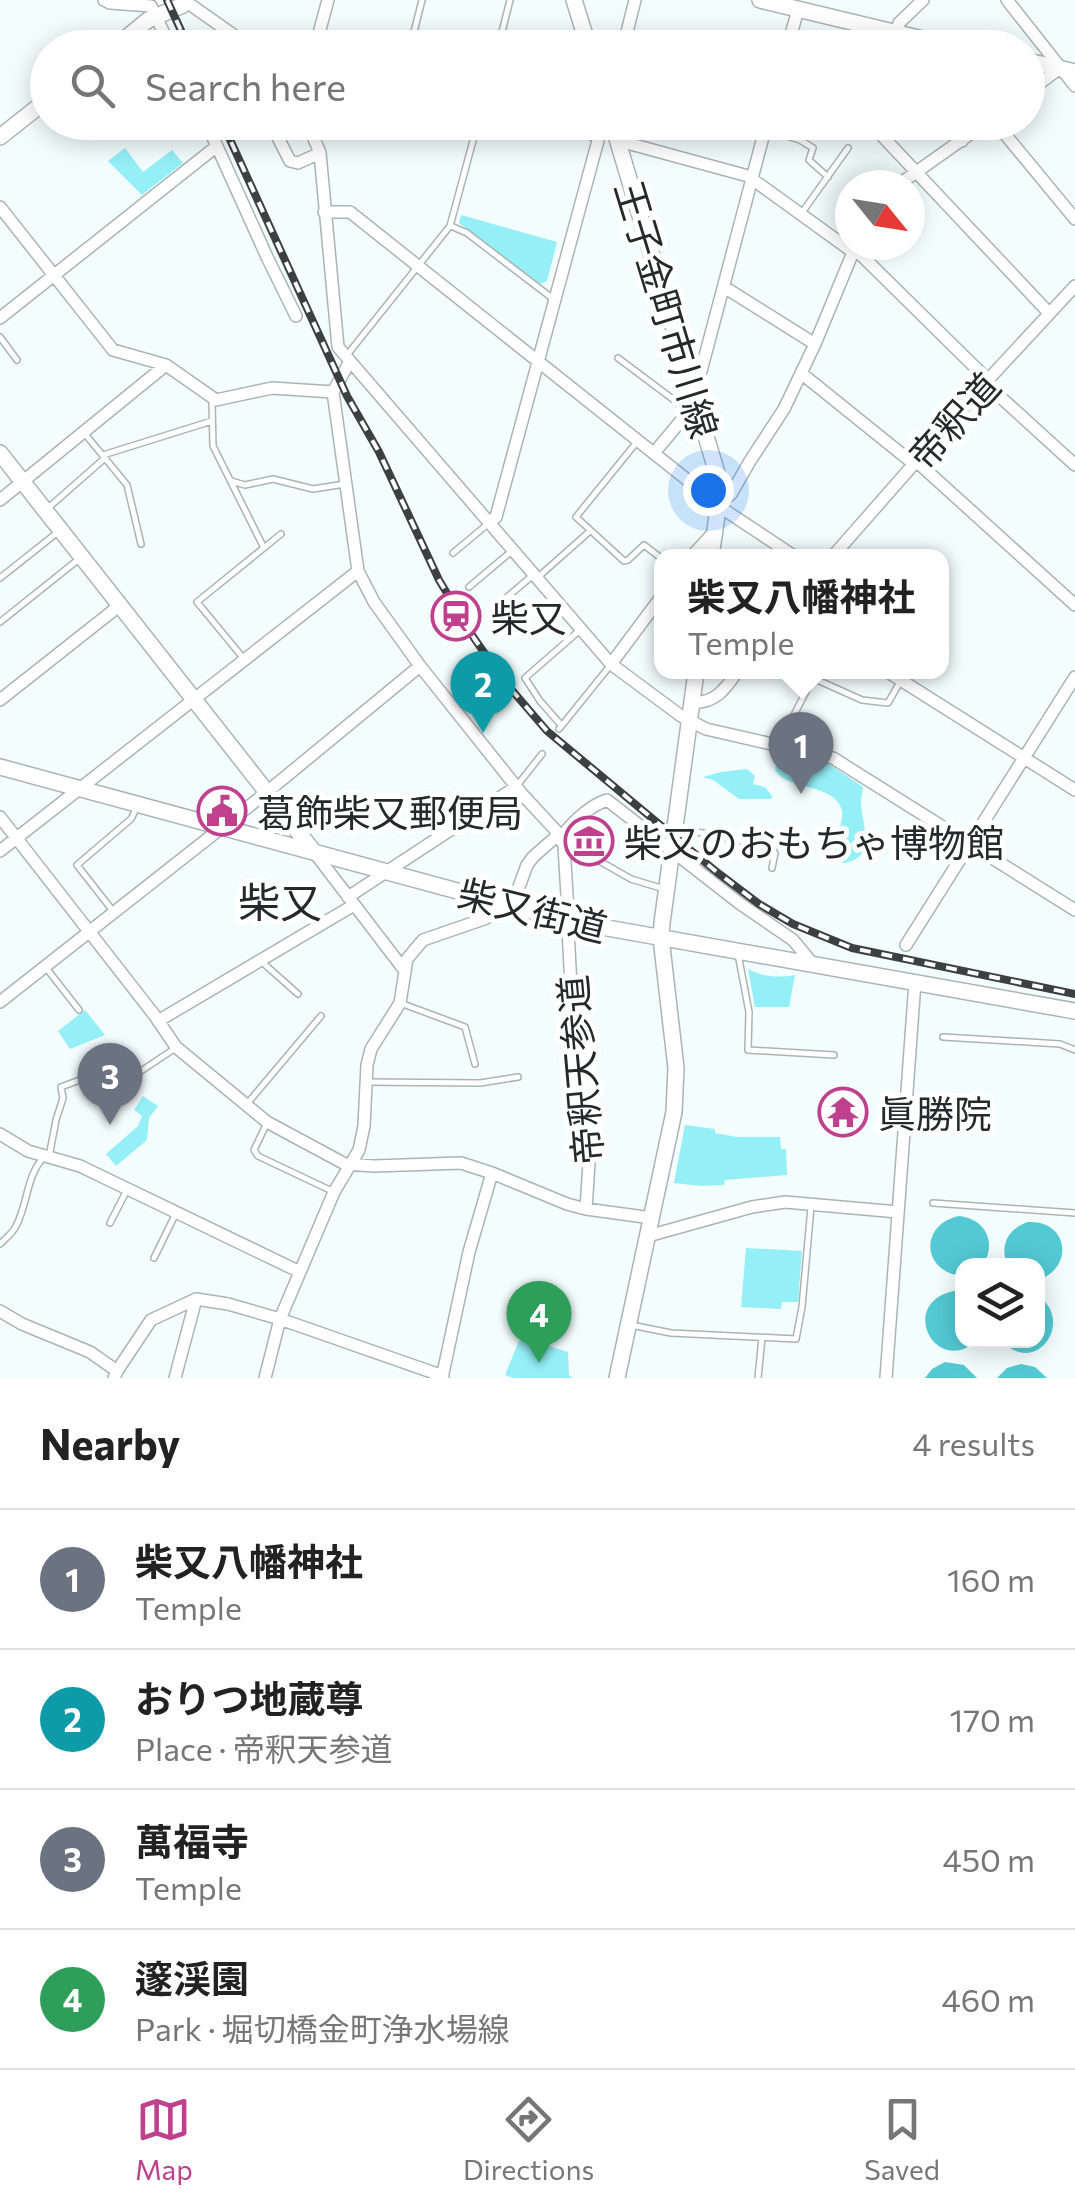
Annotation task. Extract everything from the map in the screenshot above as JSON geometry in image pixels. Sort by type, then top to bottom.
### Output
[{"type":"main road","points":[[574,0],[583,30]]},
{"type":"main road","points":[[760,0],[869,30]]},
{"type":"main road","points":[[138,30],[156,16],[186,3]]},
{"type":"main road","points":[[0,137],[30,114]]},
{"type":"main road","name":"王子金町市川線","points":[[618,140],[692,391],[693,409],[717,473],[718,504],[712,549]]},
{"type":"main road","points":[[0,453],[314,852]]},
{"type":"main road","points":[[616,1378],[671,1129],[676,1089],[662,938],[695,679]]},
{"type":"main road","name":"柴又街道","points":[[0,766],[568,920],[1075,1011]]},
{"type":"street","points":[[104,0],[110,4],[151,6],[163,30]]},
{"type":"street","points":[[320,30],[328,0]]},
{"type":"street","points":[[628,30],[635,0]]},
{"type":"street","points":[[900,30],[899,23],[923,0]]},
{"type":"street","points":[[1007,0],[1033,30]]},
{"type":"street","points":[[186,3],[226,30]]},
{"type":"street","points":[[793,30],[798,10]]},
{"type":"street","points":[[1045,43],[1067,68],[1075,86]]},
{"type":"street","points":[[1045,82],[1067,68]]},
{"type":"street","points":[[214,140],[296,316]]},
{"type":"street","points":[[279,140],[290,161],[298,163],[320,153]]},
{"type":"street","points":[[315,140],[320,153],[338,347],[611,664],[706,729],[833,758],[1075,910]]},
{"type":"street","points":[[490,522],[496,516],[598,140]]},
{"type":"street","points":[[692,391],[700,375],[762,140]]},
{"type":"street","points":[[885,140],[912,170]]},
{"type":"street","points":[[1007,140],[1075,219]]},
{"type":"street","points":[[919,170],[962,141]]},
{"type":"street","points":[[620,146],[627,144],[753,178],[835,236]]},
{"type":"street","points":[[0,318],[217,146]]},
{"type":"street","points":[[925,183],[1049,312]]},
{"type":"street","points":[[0,207],[112,350],[166,366],[216,400],[272,388],[333,392]]},
{"type":"street","points":[[324,212],[350,212],[718,504],[784,549]]},
{"type":"street","points":[[718,504],[731,494],[784,409],[850,260]]},
{"type":"street","points":[[866,260],[1075,464]]},
{"type":"street","points":[[724,287],[815,344]]},
{"type":"street","name":"帝釈道","points":[[838,549],[1049,312],[1072,294]]},
{"type":"street","points":[[348,359],[333,392],[358,571],[374,602],[420,666],[562,840],[568,912]]},
{"type":"street","points":[[0,500],[166,366]]},
{"type":"street","points":[[801,373],[915,462],[1075,605]]},
{"type":"street","points":[[654,452],[693,409]]},
{"type":"street","points":[[698,549],[714,532]]},
{"type":"street","points":[[0,851],[358,571]]},
{"type":"street","points":[[0,700],[120,606]]},
{"type":"street","points":[[611,664],[654,607]]},
{"type":"street","points":[[0,1002],[420,666]]},
{"type":"street","points":[[906,945],[1075,677]]},
{"type":"street","points":[[693,702],[701,703],[722,692],[732,679]]},
{"type":"street","points":[[902,680],[1075,790]]},
{"type":"street","points":[[158,1020],[351,901],[386,872],[516,786]]},
{"type":"street","points":[[266,1378],[280,1319],[334,1192],[359,1150],[371,1049],[400,1003],[407,958],[423,940],[484,919],[508,904],[533,857],[562,840],[572,824],[601,802],[608,800],[739,903],[793,940],[812,964]]},
{"type":"street","points":[[0,817],[176,1047],[268,1122],[345,1164],[461,1163],[586,1209],[652,1218]]},
{"type":"street","points":[[314,852],[405,971]]},
{"type":"street","name":"帝釈天参道","points":[[568,930],[578,1098],[590,1147],[586,1209]]},
{"type":"street","points":[[886,1378],[915,982]]},
{"type":"street","points":[[0,1134],[28,1151],[80,1166],[300,1272]]},
{"type":"street","points":[[0,1312],[90,1352],[117,1376],[151,1320],[196,1299],[280,1319],[442,1377],[469,1252],[492,1173]]},
{"type":"street","points":[[648,1236],[752,1207],[785,1202],[898,1212]]},
{"type":"street","points":[[175,1378],[196,1299]]},
{"type":"lane","points":[[414,30],[422,0]]},
{"type":"lane","points":[[502,30],[510,0]]},
{"type":"lane","points":[[348,359],[450,226],[473,140]]},
{"type":"lane","points":[[800,140],[813,148],[809,160],[828,177]]},
{"type":"lane","points":[[801,214],[848,148]]},
{"type":"lane","points":[[450,226],[466,233],[554,299]]},
{"type":"lane","points":[[0,337],[17,360]]},
{"type":"lane","points":[[618,358],[693,409]]},
{"type":"lane","points":[[212,399],[212,446],[264,548]]},
{"type":"lane","points":[[46,511],[104,456],[212,422]]},
{"type":"lane","points":[[84,432],[128,485],[141,544]]},
{"type":"lane","points":[[638,440],[576,517],[624,561],[644,545],[654,553]]},
{"type":"lane","points":[[231,481],[245,484],[273,479],[313,489],[345,484]]},
{"type":"lane","points":[[453,554],[490,522]]},
{"type":"lane","points":[[0,578],[60,530]]},
{"type":"lane","points":[[500,603],[590,531]]},
{"type":"lane","points":[[245,660],[197,602],[282,534]]},
{"type":"lane","points":[[469,587],[513,550]]},
{"type":"lane","points":[[0,622],[81,557]]},
{"type":"lane","points":[[580,630],[525,678],[560,727],[611,664]]},
{"type":"lane","points":[[782,746],[812,679]]},
{"type":"lane","points":[[815,679],[862,700],[888,703],[902,680]]},
{"type":"lane","points":[[516,786],[542,754]]},
{"type":"lane","points":[[114,912],[77,865],[131,819],[138,804]]},
{"type":"lane","points":[[675,827],[770,847],[776,853],[772,868]]},
{"type":"lane","points":[[562,840],[631,879],[667,890]]},
{"type":"lane","points":[[738,951],[749,1012],[748,1050],[834,1055]]},
{"type":"lane","points":[[260,960],[298,994]]},
{"type":"lane","points":[[46,966],[79,1010]]},
{"type":"lane","points":[[400,1003],[465,1028],[474,1064]]},
{"type":"lane","points":[[246,1105],[322,1016]]},
{"type":"lane","points":[[943,1037],[1060,1044],[1075,1050]]},
{"type":"lane","points":[[0,1244],[16,1227],[30,1181],[38,1163],[47,1156],[64,1098],[61,1087],[117,1066],[129,1079],[176,1047]]},
{"type":"lane","points":[[367,1082],[480,1083],[518,1077]]},
{"type":"lane","points":[[268,1122],[254,1150],[258,1156],[334,1192]]},
{"type":"lane","points":[[110,1223],[127,1189]]},
{"type":"lane","points":[[933,1203],[1075,1213]]},
{"type":"lane","points":[[628,1324],[671,1333],[796,1339],[812,1204]]},
{"type":"lane","points":[[154,1258],[176,1214]]},
{"type":"lane","points":[[758,1378],[762,1338]]},
{"type":"shaded area","points":[[125,148],[143,172],[172,150],[183,163],[142,195],[108,161]]},
{"type":"shaded area","points":[[461,215],[557,242],[547,281],[540,284],[459,223]]},
{"type":"shaded area","points":[[826,762],[863,787],[864,848],[854,860],[843,863],[835,857],[842,814],[837,801],[821,791],[790,782],[775,770],[776,765]]},
{"type":"shaded area","points":[[747,769],[755,776],[753,784],[765,787],[773,797],[739,799],[703,777],[721,772]]},
{"type":"shaded area","points":[[748,969],[771,976],[795,975],[789,1007],[755,1007]]},
{"type":"shaded area","points":[[85,1010],[105,1035],[70,1049],[58,1031]]},
{"type":"shaded area","points":[[143,1096],[158,1106],[149,1118],[147,1140],[116,1166],[106,1154],[138,1126],[142,1116],[134,1110]]},
{"type":"shaded area","points":[[685,1125],[737,1137],[780,1137],[781,1149],[786,1149],[787,1175],[725,1180],[724,1185],[674,1183]]},
{"type":"shaded area","points":[[959,1216],[982,1227],[989,1241],[986,1258],[955,1258],[955,1274],[938,1266],[930,1247],[937,1228]]},
{"type":"shaded area","points":[[1041,1223],[1059,1236],[1062,1255],[1058,1265],[1045,1277],[1045,1258],[1005,1258],[1010,1233],[1021,1225]]},
{"type":"shaded area","points":[[746,1248],[802,1251],[798,1302],[782,1302],[781,1309],[741,1307]]},
{"type":"shaded area","points":[[955,1291],[955,1348],[965,1348],[961,1350],[947,1350],[928,1334],[928,1309],[937,1298]]},
{"type":"shaded area","points":[[1045,1302],[1053,1318],[1045,1343]]},
{"type":"shaded area","points":[[519,1341],[568,1352],[569,1375],[573,1378],[505,1375]]},
{"type":"shaded area","points":[[1011,1348],[1040,1348],[1028,1353]]},
{"type":"shaded area","points":[[945,1362],[964,1365],[977,1378],[925,1378]]},
{"type":"shaded area","points":[[1021,1364],[1035,1367],[1047,1378],[997,1378],[1007,1368]]},
{"type":"railway","points":[[167,0],[181,30]]},
{"type":"railway","points":[[230,140],[347,396],[379,452],[439,580],[504,681],[547,731],[718,873],[793,924],[852,948],[1075,994]]},
{"type":"place","name":"柴又","points":[[456,616]]},
{"type":"place","name":"おりつ地蔵尊","points":[[483,733]]},
{"type":"place","name":"柴又八幡神社","points":[[801,794]]},
{"type":"place","name":"葛飾柴又郵便局","points":[[222,811]]},
{"type":"place","name":"柴又のおもちゃ博物館","points":[[589,841]]},
{"type":"place","name":"眞勝院","points":[[843,1112]]},
{"type":"place","name":"萬福寺","points":[[110,1125]]},
{"type":"place","name":"邃渓園","points":[[539,1363]]},
{"type":"district","name":"柴又","points":[[280,901]]}]
